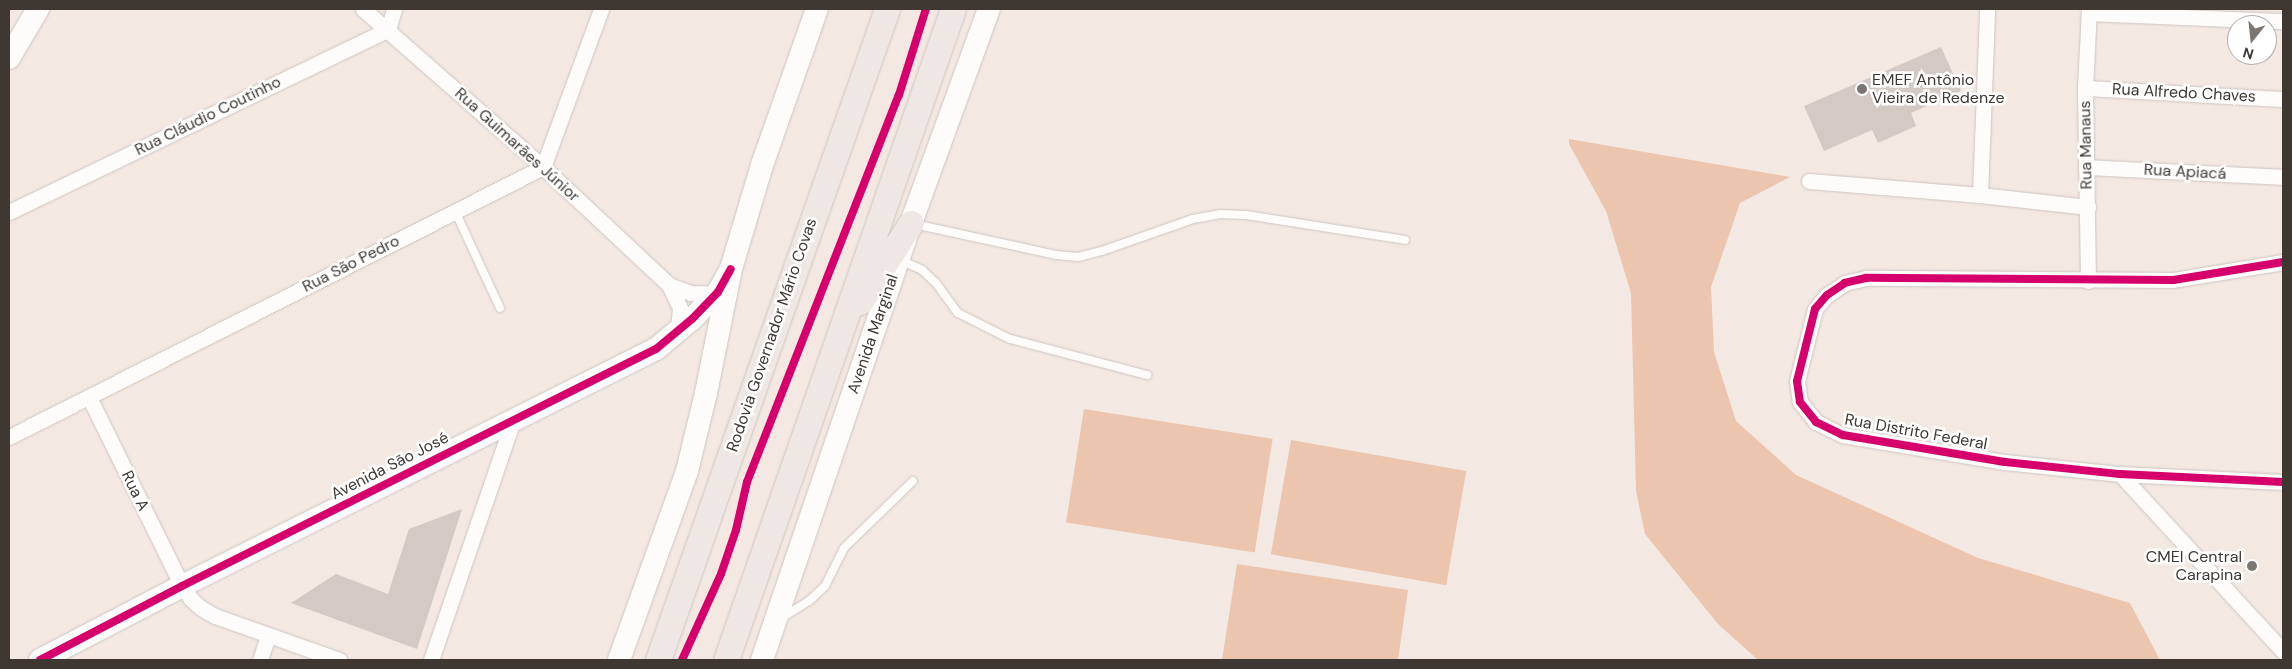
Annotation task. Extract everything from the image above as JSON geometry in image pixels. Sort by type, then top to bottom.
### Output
[{"type":"main road","name":"Rodovia Governador Mário Covas","points":[[658,660],[887,9]]},
{"type":"main road","points":[[726,660],[953,9]]},
{"type":"main road","points":[[838,335],[911,223]]},
{"type":"street","points":[[9,58],[38,9]]},
{"type":"street","name":"Rua Guimarães Júnior","points":[[363,9],[543,167],[669,284],[691,293],[715,294]]},
{"type":"street","points":[[388,30],[394,9]]},
{"type":"street","points":[[543,167],[601,9]]},
{"type":"street","points":[[619,660],[687,471],[706,393],[732,269],[762,165],[817,9]]},
{"type":"street","name":"Avenida Marginal","points":[[762,660],[777,621],[911,223],[988,9]]},
{"type":"street","points":[[1980,195],[1987,9]]},
{"type":"street","points":[[2089,11],[2283,21]]},
{"type":"street","name":"Rua Manaus","points":[[2088,281],[2085,88],[2089,11]]},
{"type":"street","name":"Rua Cláudio Coutinho","points":[[9,212],[388,30]]},
{"type":"street","name":"Rua Alfredo Chaves","points":[[2085,88],[2283,99]]},
{"type":"street","name":"Rua São Pedro","points":[[9,437],[543,167]]},
{"type":"street","name":"Rua Apiacá","points":[[2086,167],[2283,177]]},
{"type":"street","points":[[1810,181],[1980,195],[2088,207]]},
{"type":"street","name":"Rua Distrito Federal","points":[[2283,262],[2173,280],[2088,281],[1866,278],[1845,283],[1828,295],[1816,309],[1797,382],[1800,402],[1816,422],[1843,435],[2005,462],[2120,474],[2283,482]]},
{"type":"street","name":"Avenida São José","points":[[40,660],[182,586],[656,349],[715,294],[732,269]]},
{"type":"street","name":"Rua Guimarães Júnior","points":[[669,284],[680,308],[678,330]]},
{"type":"street","name":"Rua A","points":[[89,397],[182,586],[201,608],[268,636],[339,660]]},
{"type":"street","points":[[431,660],[513,420]]},
{"type":"street","points":[[2120,474],[2283,651]]},
{"type":"street","points":[[260,660],[268,636]]},
{"type":"lane","points":[[455,211],[500,308]]},
{"type":"lane","points":[[911,223],[1056,255],[1078,257],[1102,252],[1194,219],[1220,214],[1246,215],[1404,240]]},
{"type":"lane","points":[[899,260],[922,270],[936,283],[958,313],[1010,339],[1148,375]]},
{"type":"lane","points":[[777,621],[809,601],[825,586],[844,548],[913,481]]},
{"type":"shaded area","points":[[1569,139],[1790,177],[1740,203],[1711,287],[1714,352],[1736,421],[1796,475],[1978,558],[2130,603],[2160,660],[1758,660],[1718,624],[1645,534],[1636,491],[1631,293],[1606,211],[1569,144]]},
{"type":"shaded area","points":[[1084,409],[1273,439],[1255,552],[1066,523]]},
{"type":"shaded area","points":[[1291,440],[1466,471],[1446,585],[1271,554]]},
{"type":"shaded area","points":[[1237,564],[1408,590],[1398,660],[1222,660]]},
{"type":"building","points":[[1941,47],[1961,91],[1911,113],[1916,126],[1878,143],[1872,130],[1824,151],[1804,106]]},
{"type":"building","points":[[462,509],[417,649],[291,603],[336,574],[388,594],[409,529]]},
{"type":"cycle path","points":[[682,660],[721,574],[736,530],[747,482],[899,95],[926,9]]},
{"type":"cycle path","points":[[2283,262],[2173,280],[1866,278],[1845,283],[1827,295],[1815,309],[1797,381],[1800,402],[1816,422],[1843,435],[2005,462],[2120,474],[2283,482]]},
{"type":"cycle path","points":[[40,660],[182,586],[656,349],[692,319],[718,292],[731,269]]},
{"type":"place","name":"EMEF Antônio Vieira de Redenze","points":[[1862,89]]},
{"type":"place","name":"CMEI Central Carapina","points":[[2252,566]]}]
